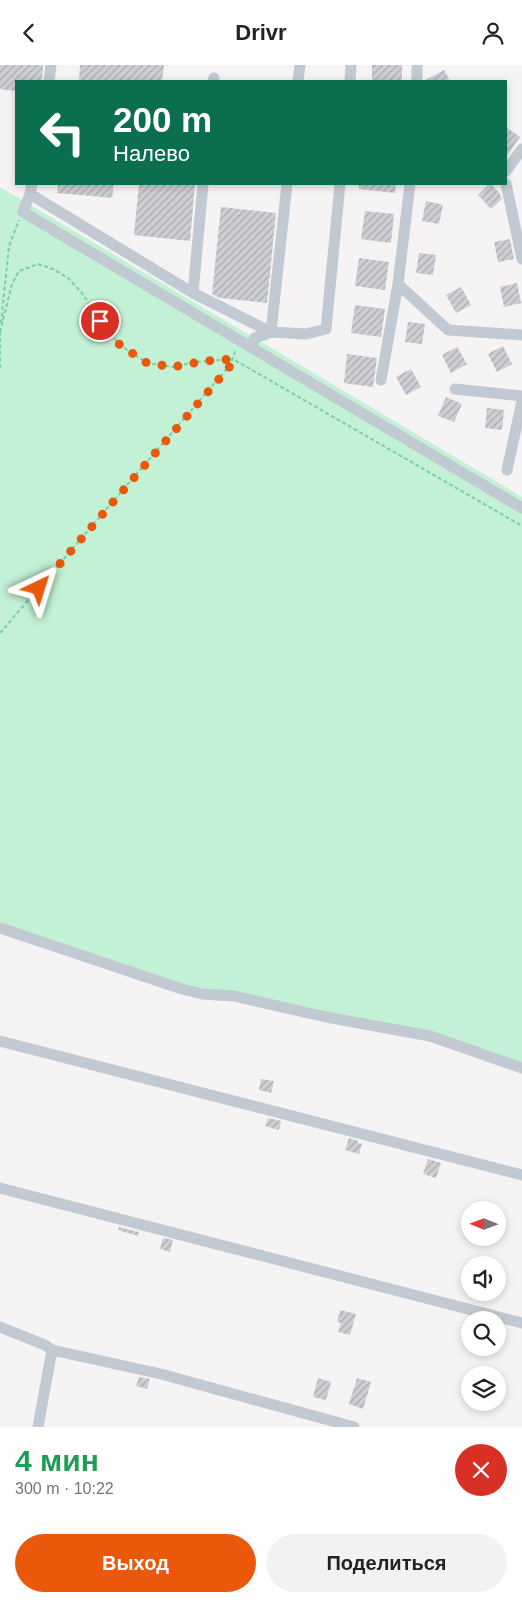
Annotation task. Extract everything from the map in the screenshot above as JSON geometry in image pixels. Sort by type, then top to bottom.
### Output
[{"type":"lane","points":[[49,80],[51,65]]},
{"type":"lane","points":[[298,80],[300,65]]},
{"type":"lane","points":[[350,80],[351,65]]},
{"type":"lane","points":[[417,80],[418,65]]},
{"type":"lane","points":[[507,170],[522,149]]},
{"type":"lane","points":[[193,293],[203,185]]},
{"type":"lane","points":[[271,332],[287,185]]},
{"type":"lane","points":[[340,185],[326,329],[306,334],[271,332],[193,293],[31,189],[23,212],[522,508]]},
{"type":"lane","points":[[381,380],[398,284],[410,185]]},
{"type":"lane","points":[[506,185],[522,259]]},
{"type":"lane","points":[[398,284],[448,330],[522,335]]},
{"type":"lane","points":[[250,347],[255,338],[271,332]]},
{"type":"lane","points":[[455,389],[522,395]]},
{"type":"lane","points":[[507,469],[522,401]]},
{"type":"lane","points":[[0,928],[182,989],[202,994],[234,996],[326,1017],[430,1036],[522,1068]]},
{"type":"lane","points":[[0,1041],[522,1175]]},
{"type":"lane","points":[[0,1188],[522,1323]]},
{"type":"lane","points":[[0,1327],[46,1345],[52,1350],[161,1374],[354,1427]]},
{"type":"lane","points":[[38,1427],[52,1350]]},
{"type":"path","points":[[0,368],[0,332],[10,246],[23,212]]},
{"type":"path","points":[[0,332],[12,284],[19,271],[38,263],[68,278],[82,293],[100,321],[120,345],[147,363],[173,367],[195,362],[233,359],[522,526]]},
{"type":"path","points":[[0,633],[232,364],[237,346],[250,347]]},
{"type":"green space","points":[[0,187],[522,497],[522,1068],[430,1036],[202,994],[0,928]]},
{"type":"building","points":[[0,65],[43,65],[42,80],[15,80],[15,91],[0,89]]},
{"type":"building","points":[[80,65],[164,65],[162,80],[79,80]]},
{"type":"building","points":[[372,65],[402,65],[402,80],[372,80]]},
{"type":"building","points":[[444,70],[449,80],[426,80]]},
{"type":"building","points":[[507,128],[520,137],[507,156]]},
{"type":"building","points":[[58,185],[114,185],[112,198],[57,193]]},
{"type":"building","points":[[139,185],[195,185],[190,241],[134,235]]},
{"type":"building","points":[[359,185],[396,185],[395,193],[359,189]]},
{"type":"building","points":[[488,185],[492,185],[502,199],[491,209],[478,195]]},
{"type":"building","points":[[426,201],[443,205],[439,224],[422,221]]},
{"type":"building","points":[[221,207],[276,213],[267,303],[220,298],[212,294]]},
{"type":"building","points":[[365,211],[394,214],[391,243],[361,239]]},
{"type":"building","points":[[510,239],[514,259],[498,262],[494,242]]},
{"type":"building","points":[[419,253],[436,255],[433,275],[416,273]]},
{"type":"building","points":[[359,258],[389,262],[385,290],[355,286]]},
{"type":"building","points":[[517,283],[521,303],[504,307],[500,287]]},
{"type":"building","points":[[461,287],[471,305],[456,313],[446,295]]},
{"type":"building","points":[[355,305],[385,309],[381,337],[351,333]]},
{"type":"building","points":[[408,322],[425,324],[422,344],[405,342]]},
{"type":"building","points":[[503,346],[512,364],[497,372],[488,354]]},
{"type":"building","points":[[457,347],[467,364],[451,373],[442,355]]},
{"type":"building","points":[[347,354],[377,358],[373,387],[344,383]]},
{"type":"building","points":[[411,369],[421,387],[406,395],[396,377]]},
{"type":"building","points":[[446,397],[462,404],[454,422],[438,416]]},
{"type":"building","points":[[487,408],[504,410],[502,430],[485,428]]},
{"type":"building","points":[[261,1079],[274,1081],[271,1093],[259,1090]]},
{"type":"building","points":[[268,1118],[281,1121],[279,1130],[265,1126]]},
{"type":"building","points":[[349,1138],[362,1144],[359,1154],[345,1150]]},
{"type":"building","points":[[428,1159],[441,1163],[436,1178],[423,1174]]},
{"type":"building","points":[[119,1227],[139,1232],[138,1236],[118,1230]]},
{"type":"building","points":[[163,1238],[173,1240],[170,1252],[160,1249]]},
{"type":"building","points":[[340,1310],[356,1314],[350,1335],[338,1332],[341,1323],[337,1322]]},
{"type":"building","points":[[139,1377],[150,1379],[147,1389],[136,1386]]},
{"type":"building","points":[[318,1378],[331,1382],[326,1400],[313,1397]]},
{"type":"building","points":[[357,1378],[371,1382],[363,1409],[349,1404]]},
{"type":"route","points":[[39,588],[232,364],[233,359],[216,359],[173,367],[147,363],[120,345],[100,321]]}]
